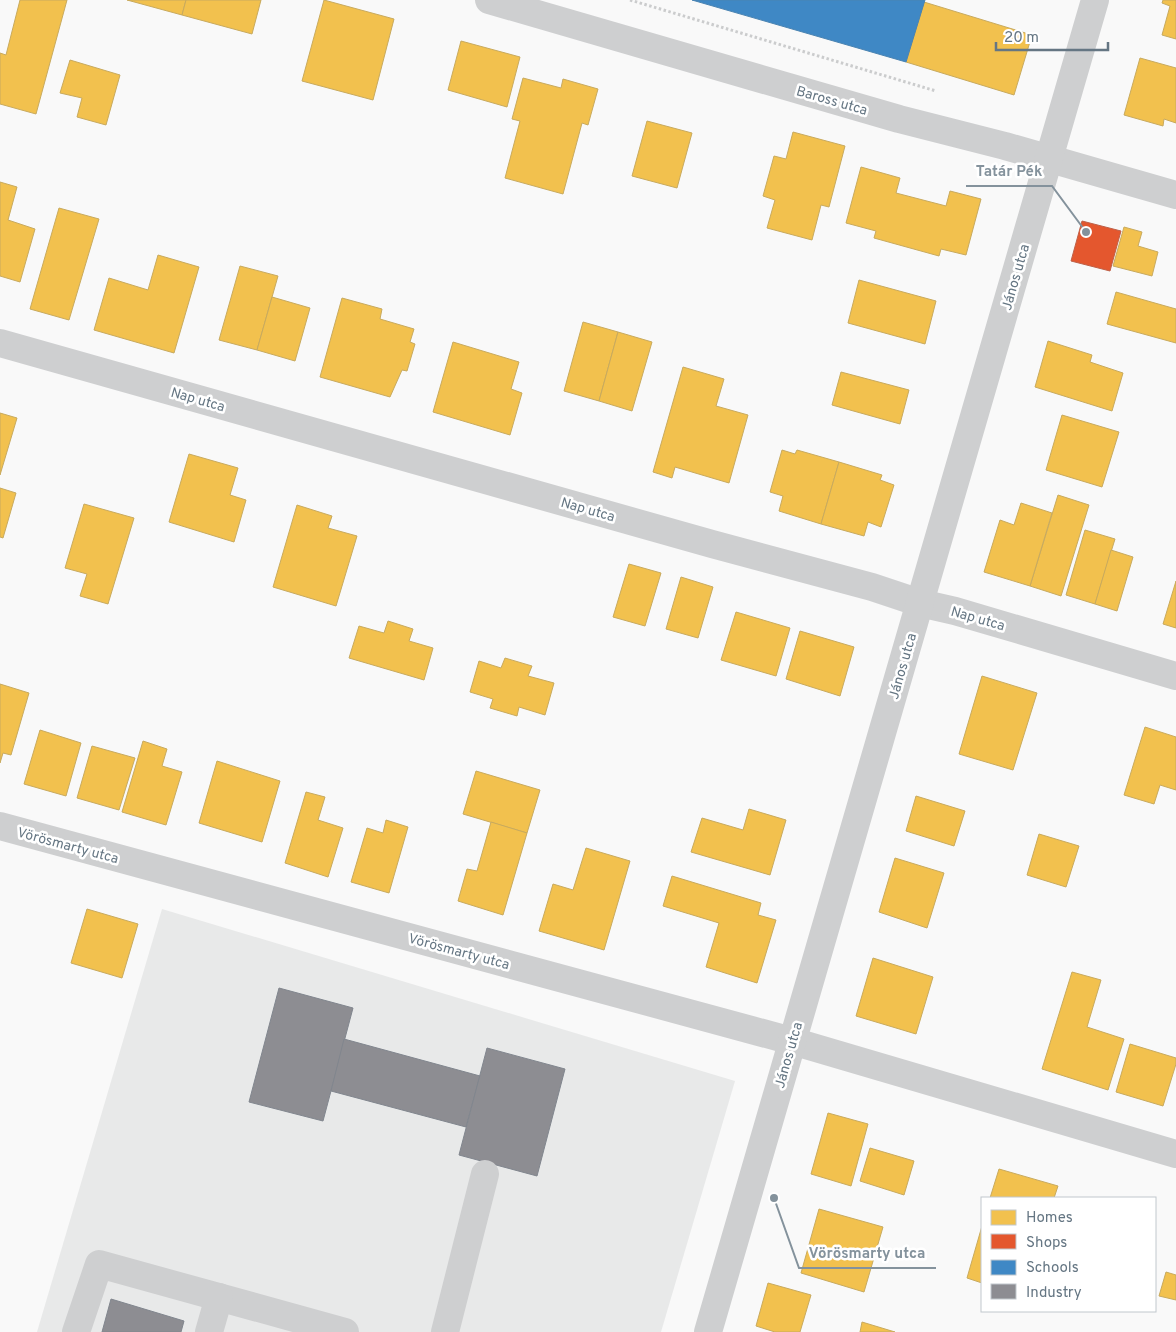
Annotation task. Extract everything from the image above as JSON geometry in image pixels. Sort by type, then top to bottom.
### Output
[{"type":"street","name":"Baross utca","points":[[489,0],[899,119],[1004,146],[1176,195]]},
{"type":"street","name":"János utca","points":[[708,1332],[1095,0]]},
{"type":"street","name":"Nap utca","points":[[0,343],[712,544],[964,613],[1176,676]]},
{"type":"street","name":"Vörösmarty utca","points":[[0,826],[792,1041],[1176,1154]]},
{"type":"street","points":[[445,1332],[485,1174]]},
{"type":"street","points":[[76,1332],[99,1264],[345,1332]]},
{"type":"street","points":[[209,1332],[219,1297]]},
{"type":"path","points":[[630,0],[936,91]]},
{"type":"shaded area","points":[[162,909],[735,1081],[661,1332],[37,1332]]},
{"type":"building: Homes","points":[[20,0],[67,0],[36,114],[0,104],[0,53],[6,55]]},
{"type":"building: Homes","points":[[127,0],[186,0],[182,15]]},
{"type":"building: Homes","points":[[186,0],[261,0],[252,34],[182,15]]},
{"type":"building: Homes","points":[[324,0],[394,19],[373,100],[302,81]]},
{"type":"building: Homes","points":[[1163,0],[1176,0],[1176,39],[1162,35],[1170,6],[1162,3]]},
{"type":"building: Homes","points":[[924,2],[1032,35],[1014,95],[906,62]]},
{"type":"building: Homes","points":[[461,41],[520,57],[507,107],[448,90]]},
{"type":"building: Homes","points":[[1140,58],[1176,68],[1176,123],[1164,119],[1163,126],[1124,115]]},
{"type":"building: Homes","points":[[70,60],[120,75],[106,125],[77,117],[82,98],[60,93]]},
{"type":"building: Homes","points":[[523,78],[561,88],[563,79],[598,89],[588,125],[582,123],[563,194],[505,178],[520,121],[512,119]]},
{"type":"building: Homes","points":[[647,121],[692,133],[677,188],[632,176]]},
{"type":"building: Homes","points":[[793,132],[845,146],[829,207],[821,205],[812,240],[767,228],[775,200],[763,196],[774,156],[786,159]]},
{"type":"building: Homes","points":[[861,167],[900,178],[896,193],[946,206],[950,191],[981,199],[966,255],[941,249],[939,256],[874,238],[876,231],[846,223]]},
{"type":"building: Homes","points":[[0,182],[17,187],[8,220],[35,229],[20,282],[0,276]]},
{"type":"building: Homes","points":[[59,208],[99,219],[69,320],[30,309]]},
{"type":"building: Homes","points":[[1124,227],[1142,232],[1138,246],[1158,252],[1152,276],[1113,266]]},
{"type":"building: Homes","points":[[158,255],[199,267],[174,353],[94,330],[109,278],[148,290]]},
{"type":"building: Homes","points":[[240,266],[278,276],[257,350],[219,340]]},
{"type":"building: Homes","points":[[859,280],[936,301],[925,344],[848,323]]},
{"type":"building: Homes","points":[[1116,292],[1176,309],[1176,343],[1107,324]]},
{"type":"building: Homes","points":[[272,297],[310,308],[295,361],[257,350]]},
{"type":"building: Homes","points":[[342,298],[382,309],[380,319],[414,329],[410,342],[415,344],[407,371],[402,370],[390,397],[320,377]]},
{"type":"building: Homes","points":[[583,322],[618,332],[599,401],[564,391]]},
{"type":"building: Homes","points":[[618,332],[652,342],[632,411],[599,401]]},
{"type":"building: Homes","points":[[1048,341],[1092,355],[1090,362],[1123,373],[1112,411],[1035,387]]},
{"type":"building: Homes","points":[[453,342],[519,362],[511,389],[522,393],[510,435],[433,412]]},
{"type":"building: Homes","points":[[683,367],[724,379],[716,406],[748,415],[729,483],[675,467],[672,478],[653,472]]},
{"type":"building: Homes","points":[[841,372],[909,390],[900,424],[832,405]]},
{"type":"building: Homes","points":[[0,413],[17,418],[0,475]]},
{"type":"building: Homes","points":[[1062,415],[1119,432],[1102,487],[1046,470]]},
{"type":"building: Homes","points":[[782,450],[795,454],[797,450],[839,462],[821,524],[779,511],[783,496],[770,492]]},
{"type":"building: Homes","points":[[189,454],[238,468],[230,495],[246,500],[234,542],[169,522]]},
{"type":"building: Homes","points":[[839,462],[882,475],[880,480],[894,485],[881,527],[868,522],[864,536],[821,524]]},
{"type":"building: Homes","points":[[0,488],[16,493],[3,538],[0,537]]},
{"type":"building: Homes","points":[[1058,495],[1089,505],[1061,596],[1030,586]]},
{"type":"building: Homes","points":[[1021,503],[1052,513],[1030,586],[984,572],[1000,520],[1014,525]]},
{"type":"building: Homes","points":[[84,504],[134,518],[108,604],[80,596],[87,574],[65,568]]},
{"type":"building: Homes","points":[[297,505],[332,516],[328,528],[357,536],[336,606],[273,587]]},
{"type":"building: Homes","points":[[1085,530],[1115,539],[1095,604],[1066,595]]},
{"type":"building: Homes","points":[[1111,550],[1133,557],[1117,611],[1095,604]]},
{"type":"building: Homes","points":[[629,564],[661,573],[645,626],[613,617]]},
{"type":"building: Homes","points":[[681,577],[713,587],[698,638],[666,629]]},
{"type":"building: Homes","points":[[1176,581],[1176,628],[1163,624]]},
{"type":"building: Homes","points":[[736,612],[790,628],[776,676],[721,660]]},
{"type":"building: Homes","points":[[388,621],[413,629],[409,641],[433,648],[424,680],[349,658],[359,626],[384,633]]},
{"type":"building: Homes","points":[[800,631],[854,647],[840,696],[786,679]]},
{"type":"building: Homes","points":[[505,658],[532,666],[528,676],[554,683],[545,715],[519,707],[517,716],[490,708],[493,699],[470,692],[479,661],[501,668]]},
{"type":"building: Homes","points":[[982,676],[1037,693],[1013,770],[959,754]]},
{"type":"building: Homes","points":[[0,684],[29,693],[11,755],[3,753],[0,763]]},
{"type":"building: Homes","points":[[1145,727],[1176,737],[1176,790],[1160,785],[1154,804],[1124,795]]},
{"type":"building: Homes","points":[[40,730],[81,743],[66,796],[24,784]]},
{"type":"building: Homes","points":[[143,741],[167,749],[162,766],[182,772],[166,825],[122,812]]},
{"type":"building: Homes","points":[[92,746],[135,758],[119,810],[77,798]]},
{"type":"building: Homes","points":[[217,761],[280,781],[262,842],[199,823]]},
{"type":"building: Homes","points":[[476,771],[540,790],[527,833],[463,814]]},
{"type":"building: Homes","points":[[306,792],[325,797],[318,820],[343,828],[328,877],[285,863]]},
{"type":"building: Homes","points":[[916,796],[965,811],[954,846],[906,831]]},
{"type":"building: Homes","points":[[749,809],[786,820],[770,875],[691,852],[702,818],[743,830]]},
{"type":"building: Homes","points":[[386,820],[408,827],[389,893],[351,882],[367,828],[383,833]]},
{"type":"building: Homes","points":[[491,822],[527,833],[503,915],[458,901],[467,869],[477,871]]},
{"type":"building: Homes","points":[[1039,834],[1079,846],[1066,887],[1027,875]]},
{"type":"building: Homes","points":[[586,848],[630,861],[604,950],[539,931],[553,884],[573,890]]},
{"type":"building: Homes","points":[[895,858],[944,873],[927,928],[879,912]]},
{"type":"building: Homes","points":[[672,876],[761,903],[758,915],[776,920],[757,983],[706,967],[719,923],[663,906]]},
{"type":"building: Homes","points":[[87,909],[138,924],[122,978],[71,963]]},
{"type":"building: Homes","points":[[873,958],[933,977],[916,1034],[856,1016]]},
{"type":"building: Homes","points":[[1072,972],[1101,980],[1087,1027],[1124,1039],[1108,1090],[1042,1069]]},
{"type":"building: Homes","points":[[1130,1044],[1176,1058],[1176,1064],[1163,1106],[1116,1092]]},
{"type":"building: Homes","points":[[828,1113],[868,1124],[851,1186],[811,1174]]},
{"type":"building: Homes","points":[[870,1148],[914,1161],[904,1195],[860,1181]]},
{"type":"building: Homes","points":[[999,1169],[1058,1186],[1054,1197],[990,1197]]},
{"type":"building: Homes","points":[[819,1209],[883,1227],[864,1292],[801,1273]]},
{"type":"building: Homes","points":[[981,1229],[981,1283],[967,1278]]},
{"type":"building: Homes","points":[[1166,1272],[1176,1275],[1176,1300],[1159,1296]]},
{"type":"building: Homes","points":[[768,1283],[811,1295],[800,1332],[775,1332],[756,1326]]},
{"type":"building: Homes","points":[[862,1322],[895,1332],[860,1332]]},
{"type":"building: Shops","points":[[1082,221],[1121,231],[1110,271],[1071,261]]},
{"type":"building: Schools","points":[[692,0],[925,0],[906,62]]},
{"type":"building: Industry","points":[[279,988],[353,1008],[323,1121],[249,1102]]},
{"type":"building: Industry","points":[[344,1039],[480,1076],[466,1127],[331,1091]]},
{"type":"building: Industry","points":[[487,1048],[565,1069],[537,1176],[459,1155]]},
{"type":"building: Industry","points":[[111,1299],[184,1321],[181,1332],[102,1332]]},
{"type":"place","name":"Tatár Pék","points":[[1086,232]]},
{"type":"place","name":"Vörösmarty utca","points":[[774,1198]]}]
